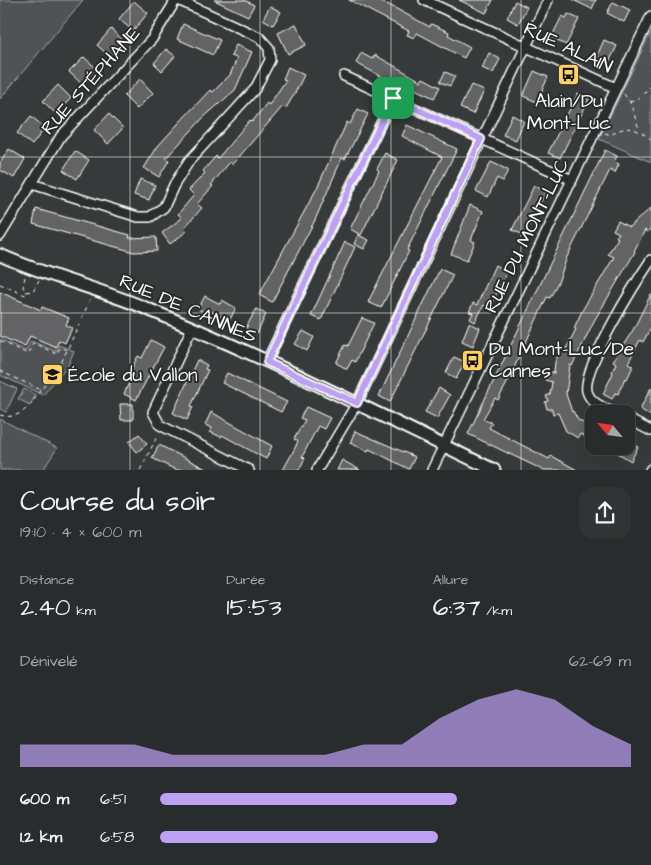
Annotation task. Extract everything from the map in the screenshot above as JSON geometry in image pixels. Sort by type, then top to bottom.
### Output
[{"type":"street","name":"RUE STÉPHANE","points":[[0,236],[64,132],[152,39],[177,0]]},
{"type":"street","points":[[32,184],[138,217],[150,217],[164,207],[188,161],[255,89],[270,60],[269,48],[258,37],[177,0]]},
{"type":"street","name":"RUE ALAIN","points":[[424,0],[616,88]]},
{"type":"street","points":[[317,470],[357,403],[548,0]]},
{"type":"street","name":"RUE DU MONT-LUC","points":[[432,470],[651,16]]},
{"type":"street","points":[[344,76],[572,180]]},
{"type":"street","points":[[267,362],[393,98]]},
{"type":"street","name":"RUE DE CANNES","points":[[0,255],[28,268],[94,290],[192,328],[357,403],[494,470]]},
{"type":"street","points":[[600,405],[593,401],[587,392],[588,380],[612,324],[651,260]]},
{"type":"street","points":[[192,328],[153,412],[160,426],[250,470]]},
{"type":"street","points":[[635,423],[651,431]]},
{"type":"path","points":[[630,102],[646,93],[651,86]]},
{"type":"path","points":[[616,88],[630,102],[639,130]]},
{"type":"path","points":[[596,129],[612,135],[624,128],[639,130],[651,139]]},
{"type":"path","points":[[26,292],[22,284],[28,268]]},
{"type":"path","points":[[0,284],[25,295],[26,292],[33,291],[42,273]]},
{"type":"path","points":[[0,415],[16,416],[29,407],[62,362],[94,290]]},
{"type":"path","points":[[0,341],[28,354],[33,344],[57,354],[60,347],[67,350]]},
{"type":"path","points":[[0,371],[41,390]]},
{"type":"path","points":[[140,470],[163,427]]},
{"type":"shaded area","points":[[0,0],[83,0],[0,99]]},
{"type":"shaded area","points":[[651,32],[651,162],[599,139]]},
{"type":"shaded area","points":[[0,339],[26,351],[31,341],[56,351],[59,345],[74,351],[68,365],[43,395],[0,375]]},
{"type":"shaded area","points":[[0,381],[17,389],[6,412],[0,409]]},
{"type":"shaded area","points":[[24,389],[36,395],[30,405],[18,399]]},
{"type":"shaded area","points":[[0,419],[57,448],[43,470],[0,470]]},
{"type":"building","points":[[214,0],[245,0],[254,5],[248,16]]},
{"type":"building","points":[[349,0],[375,0],[389,5],[430,27],[431,24],[449,32],[448,35],[470,47],[464,58],[417,33],[414,38],[407,35],[409,31]]},
{"type":"building","points":[[459,0],[493,0],[486,13]]},
{"type":"building","points":[[573,0],[596,0],[592,9]]},
{"type":"building","points":[[134,1],[148,13],[133,31],[119,19]]},
{"type":"building","points":[[515,1],[527,7],[518,24],[507,18]]},
{"type":"building","points":[[613,2],[630,10],[624,22],[607,13]]},
{"type":"building","points":[[270,6],[281,12],[273,25],[263,19]]},
{"type":"building","points":[[568,14],[579,19],[566,45],[551,38],[562,16],[566,18]]},
{"type":"building","points":[[183,24],[220,40],[213,55],[177,39]]},
{"type":"building","points":[[296,24],[306,45],[288,54],[278,33]]},
{"type":"building","points":[[111,29],[124,41],[110,57],[97,45]]},
{"type":"building","points":[[604,40],[617,46],[609,62],[597,56]]},
{"type":"building","points":[[236,45],[252,52],[235,90],[204,117],[166,158],[169,160],[159,177],[144,168],[158,146],[178,124],[210,90],[213,92],[230,75],[237,58],[231,56]]},
{"type":"building","points":[[166,49],[175,56],[162,71],[154,63]]},
{"type":"building","points":[[361,53],[372,59],[375,55],[421,81],[423,78],[440,87],[434,98],[391,78],[390,81],[356,63]]},
{"type":"building","points":[[489,53],[500,59],[493,73],[482,68]]},
{"type":"building","points":[[84,57],[97,69],[82,84],[69,72]]},
{"type":"building","points":[[288,67],[304,75],[286,108],[283,106],[238,158],[232,164],[230,162],[197,204],[202,208],[184,228],[187,231],[170,244],[162,233],[182,218],[178,214],[194,195],[189,190],[205,173],[203,171],[216,156],[218,158],[267,103],[269,105],[286,80],[283,79]]},
{"type":"building","points":[[534,71],[548,77],[537,102],[523,96]]},
{"type":"building","points":[[445,72],[455,76],[450,86],[440,82]]},
{"type":"building","points":[[140,79],[153,93],[137,109],[124,96]]},
{"type":"building","points":[[58,85],[71,98],[56,114],[43,101]]},
{"type":"building","points":[[471,85],[484,91],[473,114],[460,108]]},
{"type":"building","points":[[578,93],[589,99],[560,158],[548,153]]},
{"type":"building","points":[[358,109],[368,114],[345,159],[342,158],[315,220],[272,302],[259,295],[317,188],[347,122],[350,124]]},
{"type":"building","points":[[109,114],[123,128],[108,144],[94,130]]},
{"type":"building","points":[[512,115],[524,121],[516,140],[503,135]]},
{"type":"building","points":[[31,116],[45,128],[32,145],[17,133]]},
{"type":"building","points":[[407,125],[457,149],[407,250],[409,251],[381,308],[368,302],[442,157],[402,136]]},
{"type":"building","points":[[9,149],[25,159],[14,178],[0,170],[0,163]]},
{"type":"building","points":[[605,150],[617,156],[614,162],[619,164],[615,173],[610,170],[567,257],[559,280],[550,298],[547,297],[506,385],[498,400],[495,398],[483,419],[492,423],[489,428],[549,459],[551,456],[577,470],[543,470],[468,434]]},
{"type":"building","points":[[75,151],[89,160],[77,179],[63,170]]},
{"type":"building","points":[[385,153],[398,160],[361,235],[350,229],[379,171],[377,169]]},
{"type":"building","points":[[491,162],[508,170],[503,181],[497,178],[488,197],[476,191]]},
{"type":"building","points":[[140,179],[155,185],[149,200],[134,195]]},
{"type":"building","points":[[534,186],[546,192],[524,235],[512,230]]},
{"type":"building","points":[[470,205],[483,211],[471,240],[475,242],[467,260],[451,254]]},
{"type":"building","points":[[651,208],[651,229],[647,232],[645,230],[635,252],[594,321],[572,366],[570,365],[566,394],[572,412],[578,420],[585,424],[585,436],[580,434],[578,438],[566,431],[558,413],[553,414],[552,409],[547,409],[545,402],[548,401],[546,396],[550,394],[552,382],[545,380],[546,372],[554,373],[555,362],[562,347],[566,349],[583,309],[614,257],[608,254],[618,238],[616,237],[619,233],[613,230],[618,221],[629,227]]},
{"type":"building","points":[[36,209],[130,235],[129,238],[156,237],[157,251],[134,252],[33,224]]},
{"type":"building","points":[[358,235],[369,240],[364,249],[354,244]]},
{"type":"building","points":[[345,242],[355,247],[321,320],[311,316]]},
{"type":"building","points":[[495,265],[507,271],[490,308],[484,305],[475,322],[470,319],[473,313],[469,312],[473,303],[477,305]]},
{"type":"building","points":[[440,269],[453,275],[390,402],[379,396]]},
{"type":"building","points":[[0,292],[41,310],[42,307],[69,318],[66,325],[72,328],[65,343],[59,340],[56,347],[30,336],[25,347],[0,336]]},
{"type":"building","points":[[651,294],[651,327],[643,342],[640,340],[628,363],[633,366],[627,379],[625,378],[618,394],[615,393],[612,399],[603,394],[613,373],[616,363],[613,361],[633,330]]},
{"type":"building","points":[[205,296],[220,304],[222,300],[236,308],[229,321],[210,311],[208,314],[198,309]]},
{"type":"building","points":[[256,309],[266,314],[257,334],[246,328]]},
{"type":"building","points":[[362,318],[374,323],[355,362],[352,360],[347,369],[336,363],[345,345],[348,346]]},
{"type":"building","points":[[469,323],[480,328],[473,346],[462,341]]},
{"type":"building","points":[[303,331],[314,337],[307,351],[295,344]]},
{"type":"building","points":[[151,340],[164,347],[136,400],[124,394],[133,374],[130,372],[138,356],[142,358]]},
{"type":"building","points":[[454,357],[465,362],[456,379],[446,373]]},
{"type":"building","points":[[197,360],[207,365],[205,369],[208,370],[191,406],[193,407],[187,420],[173,413]]},
{"type":"building","points":[[227,373],[287,402],[281,412],[222,383]]},
{"type":"building","points":[[439,388],[450,395],[437,418],[425,412]]},
{"type":"building","points":[[651,388],[651,416],[640,409]]},
{"type":"building","points":[[120,404],[133,404],[133,420],[121,420]]},
{"type":"building","points":[[306,407],[330,418],[324,429],[318,426],[302,457],[305,458],[299,470],[283,470],[298,441],[294,439],[305,420],[300,418]]},
{"type":"building","points":[[211,412],[272,446],[266,459],[222,435],[221,437],[210,432],[212,428],[205,425]]},
{"type":"building","points":[[355,431],[415,457],[409,469],[369,449],[368,451],[350,443]]},
{"type":"building","points":[[139,434],[147,444],[137,452],[129,442]]},
{"type":"building","points":[[159,445],[208,470],[176,470],[152,458]]},
{"type":"building","points":[[621,455],[634,455],[631,461]]},
{"type":"building","points":[[342,460],[360,470],[337,470]]},
{"type":"place","name":"Alain/Du Mont-Luc","points":[[569,75]]},
{"type":"place","name":"Du Mont-Luc/De Cannes","points":[[473,360]]},
{"type":"place","name":"École du Vallon","points":[[52,375]]},
{"type":"route","points":[[393,98],[481,139],[357,403],[267,362],[393,98]]}]
